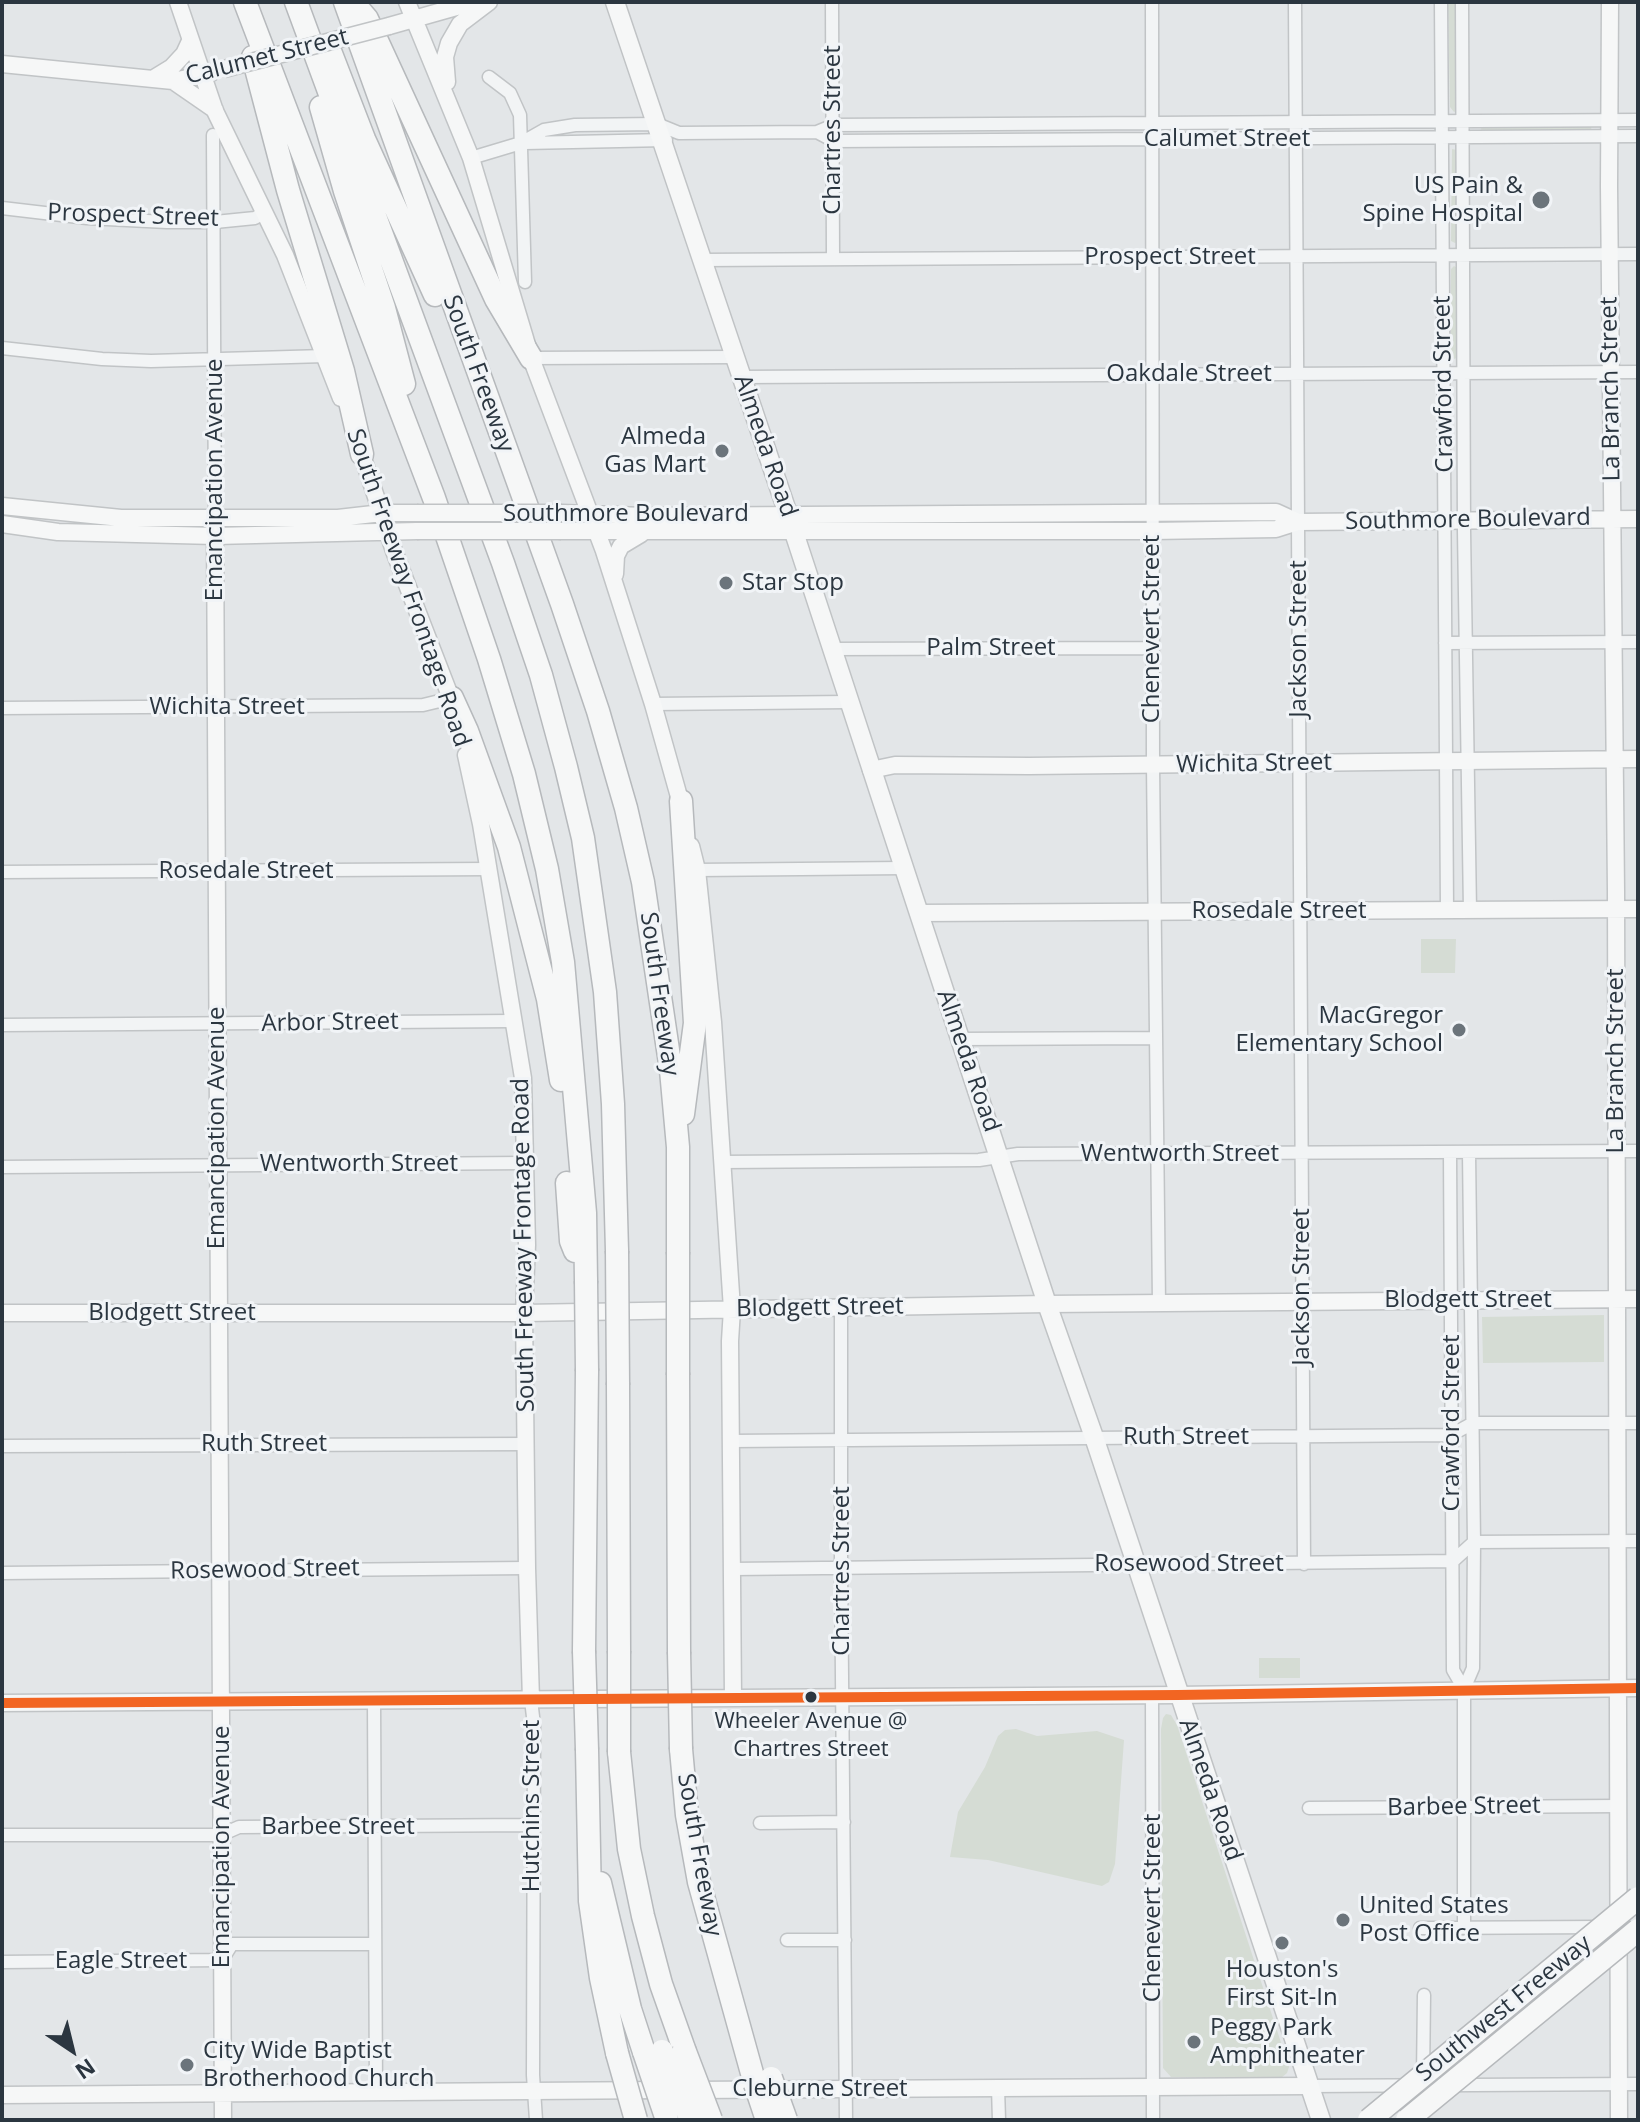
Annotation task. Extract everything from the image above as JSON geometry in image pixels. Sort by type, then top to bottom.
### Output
[{"type":"highway","points":[[238,2],[288,190],[343,371],[362,454]]},
{"type":"highway","points":[[245,2],[425,505],[494,673],[524,774],[547,869],[563,962],[578,1241]]},
{"type":"highway","points":[[285,2],[384,308],[425,505]]},
{"type":"highway","points":[[296,2],[503,563],[541,675],[583,838],[605,992],[613,1104],[617,1251],[619,1752],[629,1849],[661,1984],[667,2120]]},
{"type":"highway","points":[[312,2],[364,139],[426,273],[522,499]]},
{"type":"highway","name":"South Freeway","points":[[345,2],[594,698],[626,808],[651,933],[671,1070],[678,1147],[679,1652],[681,1749],[687,1815],[699,1882],[767,2120]]},
{"type":"highway","points":[[352,2],[367,19],[496,299],[531,358]]},
{"type":"highway","points":[[452,698],[499,814],[548,999],[578,1241],[586,1281],[584,1651],[589,1783],[601,1887],[625,1986],[663,2051],[711,2120]]},
{"type":"highway","points":[[678,1147],[695,1023],[681,801]]},
{"type":"highway","points":[[589,1783],[587,1845],[590,1901],[601,1978],[617,2053],[636,2120]]},
{"type":"highway","name":"Southwest Freeway","points":[[1369,2120],[1638,1898]]},
{"type":"highway","name":"Southwest Freeway","points":[[1409,2120],[1632,1928]]},
{"type":"highway","points":[[663,2051],[691,2120]]},
{"type":"highway","points":[[749,2063],[771,2078],[786,2120]]},
{"type":"main road","name":"South Freeway Frontage Road","points":[[178,2],[215,111],[301,292],[452,698],[472,778],[523,1078],[527,1245],[524,1313],[526,1444]]},
{"type":"main road","points":[[407,2],[471,158],[531,358],[597,531],[653,704],[697,870],[713,1022],[732,1309],[733,1698]]},
{"type":"main road","name":"Calumet Street","points":[[2,64],[173,81],[474,2]]},
{"type":"main road","points":[[452,111],[445,73],[449,43],[460,24],[489,2]]},
{"type":"main road","name":"Almeda Road","points":[[615,2],[666,133],[703,260],[848,702],[1321,2120]]},
{"type":"main road","name":"La Branch Street","points":[[1610,2],[1619,1806],[1632,1928],[1619,2084],[1619,2120]]},
{"type":"main road","points":[[154,78],[172,67],[184,54],[190,41]]},
{"type":"main road","points":[[173,81],[215,111]]},
{"type":"main road","points":[[338,518],[364,498],[369,478]]},
{"type":"main road","name":"Southmore Boulevard","points":[[2,506],[121,518],[338,518],[425,505],[591,514],[1276,512],[1298,522]]},
{"type":"main road","points":[[902,514],[903,532]]},
{"type":"main road","name":"Emancipation Avenue","points":[[215,518],[223,2120]]},
{"type":"main road","name":"Southmore Boulevard","points":[[2,524],[58,532],[215,536],[417,531],[1152,531],[1276,529],[1298,522],[1638,519]]},
{"type":"main road","points":[[614,584],[616,556],[621,546],[644,533]]},
{"type":"main road","name":"Wichita Street","points":[[871,770],[895,765],[1638,759]]},
{"type":"main road","name":"Rosedale Street","points":[[919,913],[1638,909]]},
{"type":"main road","name":"Blodgett Street","points":[[2,1313],[524,1313],[1047,1304],[1638,1299]]},
{"type":"main road","name":"Hutchins Street","points":[[526,1444],[531,1700]]},
{"type":"main road","points":[[2,1703],[1178,1695],[1638,1688]]},
{"type":"main road","name":"Cleburne Street","points":[[2,2095],[1308,2086]]},
{"type":"street","name":"Chartres Street","points":[[832,2],[833,258]]},
{"type":"street","name":"Chenevert Street","points":[[1152,2],[1152,648],[1159,1303]]},
{"type":"street","name":"Jackson Street","points":[[1295,2],[1304,1564]]},
{"type":"street","name":"Crawford Street","points":[[1441,2],[1447,910]]},
{"type":"street","name":"Crawford Street","points":[[1462,2],[1464,519],[1470,910]]},
{"type":"street","points":[[489,77],[510,93],[520,115],[525,282]]},
{"type":"street","name":"Calumet Street","points":[[817,132],[834,141],[1462,137],[1609,128],[1638,120]]},
{"type":"street","name":"Calumet Street","points":[[666,133],[817,132],[834,125],[1462,121],[1609,128],[1638,136]]},
{"type":"street","points":[[471,158],[521,143],[544,130],[575,125],[666,133]]},
{"type":"street","name":"Emancipation Avenue","points":[[213,135],[215,518]]},
{"type":"street","name":"Prospect Street","points":[[2,208],[127,221],[215,222],[255,218],[263,213]]},
{"type":"street","name":"Prospect Street","points":[[703,260],[1638,254]]},
{"type":"street","points":[[2,348],[102,359],[214,361],[325,356]]},
{"type":"street","points":[[531,358],[735,357]]},
{"type":"street","name":"Oakdale Street","points":[[741,377],[1638,372]]},
{"type":"street","points":[[1445,643],[1638,642]]},
{"type":"street","name":"Palm Street","points":[[831,649],[1152,648]]},
{"type":"street","name":"Wichita Street","points":[[2,708],[423,705],[452,698]]},
{"type":"street","points":[[653,704],[848,702]]},
{"type":"street","points":[[697,870],[904,868]]},
{"type":"street","name":"Rosedale Street","points":[[2,872],[489,869]]},
{"type":"street","name":"Arbor Street","points":[[2,1025],[513,1021]]},
{"type":"street","points":[[960,1039],[1156,1038]]},
{"type":"street","name":"Wentworth Street","points":[[723,1162],[1001,1158],[1018,1154],[1638,1151]]},
{"type":"street","name":"Crawford Street","points":[[1450,1153],[1453,1670],[1464,1689]]},
{"type":"street","name":"Crawford Street","points":[[1464,1928],[1464,1689],[1473,1668],[1474,1542],[1469,1153]]},
{"type":"street","name":"Wentworth Street","points":[[2,1167],[525,1163]]},
{"type":"street","name":"Chartres Street","points":[[841,1309],[846,2120]]},
{"type":"street","name":"Ruth Street","points":[[731,1441],[1451,1435],[1473,1423],[1638,1423]]},
{"type":"street","name":"Ruth Street","points":[[2,1446],[526,1444]]},
{"type":"street","points":[[1453,1561],[1474,1542],[1638,1541]]},
{"type":"street","name":"Rosewood Street","points":[[733,1569],[1453,1561]]},
{"type":"street","name":"Rosewood Street","points":[[2,1573],[527,1568]]},
{"type":"street","name":"Chenevert Street","points":[[1152,1695],[1153,2120]]},
{"type":"street","name":"Hutchins Street","points":[[531,1700],[534,1725],[533,2080],[536,2120]]},
{"type":"street","points":[[374,1702],[376,2091]]},
{"type":"street","name":"Barbee Street","points":[[1309,1808],[1619,1806]]},
{"type":"street","points":[[760,1823],[844,1822]]},
{"type":"street","name":"Barbee Street","points":[[2,1835],[221,1835],[239,1827],[532,1825]]},
{"type":"street","points":[[1420,1928],[1632,1928]]},
{"type":"street","points":[[787,1940],[845,1940]]},
{"type":"street","name":"Eagle Street","points":[[2,1962],[222,1960],[232,1944],[375,1944]]},
{"type":"street","points":[[1423,2084],[1424,1995]]},
{"type":"street","name":"Cleburne Street","points":[[1308,2086],[1638,2084]]},
{"type":"street","points":[[1398,2085],[1409,2120]]},
{"type":"street","points":[[998,2088],[999,2120]]},
{"type":"shaded area","points":[[1448,2],[1458,2],[1458,110],[1454,112],[1450,107]]},
{"type":"shaded area","points":[[1484,126],[1590,126],[1592,130],[1482,132]]},
{"type":"shaded area","points":[[1452,149],[1457,150],[1455,243],[1451,241]]},
{"type":"shaded area","points":[[1454,266],[1457,268],[1459,357],[1454,359],[1451,354],[1451,269]]},
{"type":"shaded area","points":[[1421,939],[1456,939],[1455,973],[1421,973]]},
{"type":"shaded area","points":[[1604,1315],[1604,1362],[1483,1363],[1482,1317]]},
{"type":"shaded area","points":[[1259,1658],[1300,1658],[1300,1678],[1259,1678]]},
{"type":"shaded area","points":[[1166,1714],[1171,1715],[1177,1725],[1289,2067],[1281,2078],[1171,2077],[1163,2068],[1161,1729]]},
{"type":"shaded area","points":[[1016,1729],[1037,1736],[1097,1731],[1124,1740],[1115,1864],[1109,1882],[1102,1886],[988,1860],[950,1857],[958,1812],[985,1767],[998,1736],[1005,1730]]},
{"type":"transit line","points":[[2,1703],[1178,1695],[1638,1688]]},
{"type":"place","name":"US Pain & Spine Hospital","points":[[1541,200]]},
{"type":"place","name":"Almeda Gas Mart","points":[[722,451]]},
{"type":"place","name":"Star Stop","points":[[726,583]]},
{"type":"place","name":"MacGregor Elementary School","points":[[1459,1030]]},
{"type":"place","name":"Wheeler Avenue @ Chartres Street","points":[[811,1697]]},
{"type":"place","name":"United States Post Office","points":[[1343,1920]]},
{"type":"place","name":"Houston's First Sit-In","points":[[1282,1943]]},
{"type":"place","name":"Peggy Park Amphitheater","points":[[1194,2042]]},
{"type":"place","name":"City Wide Baptist Brotherhood Church","points":[[187,2065]]}]
